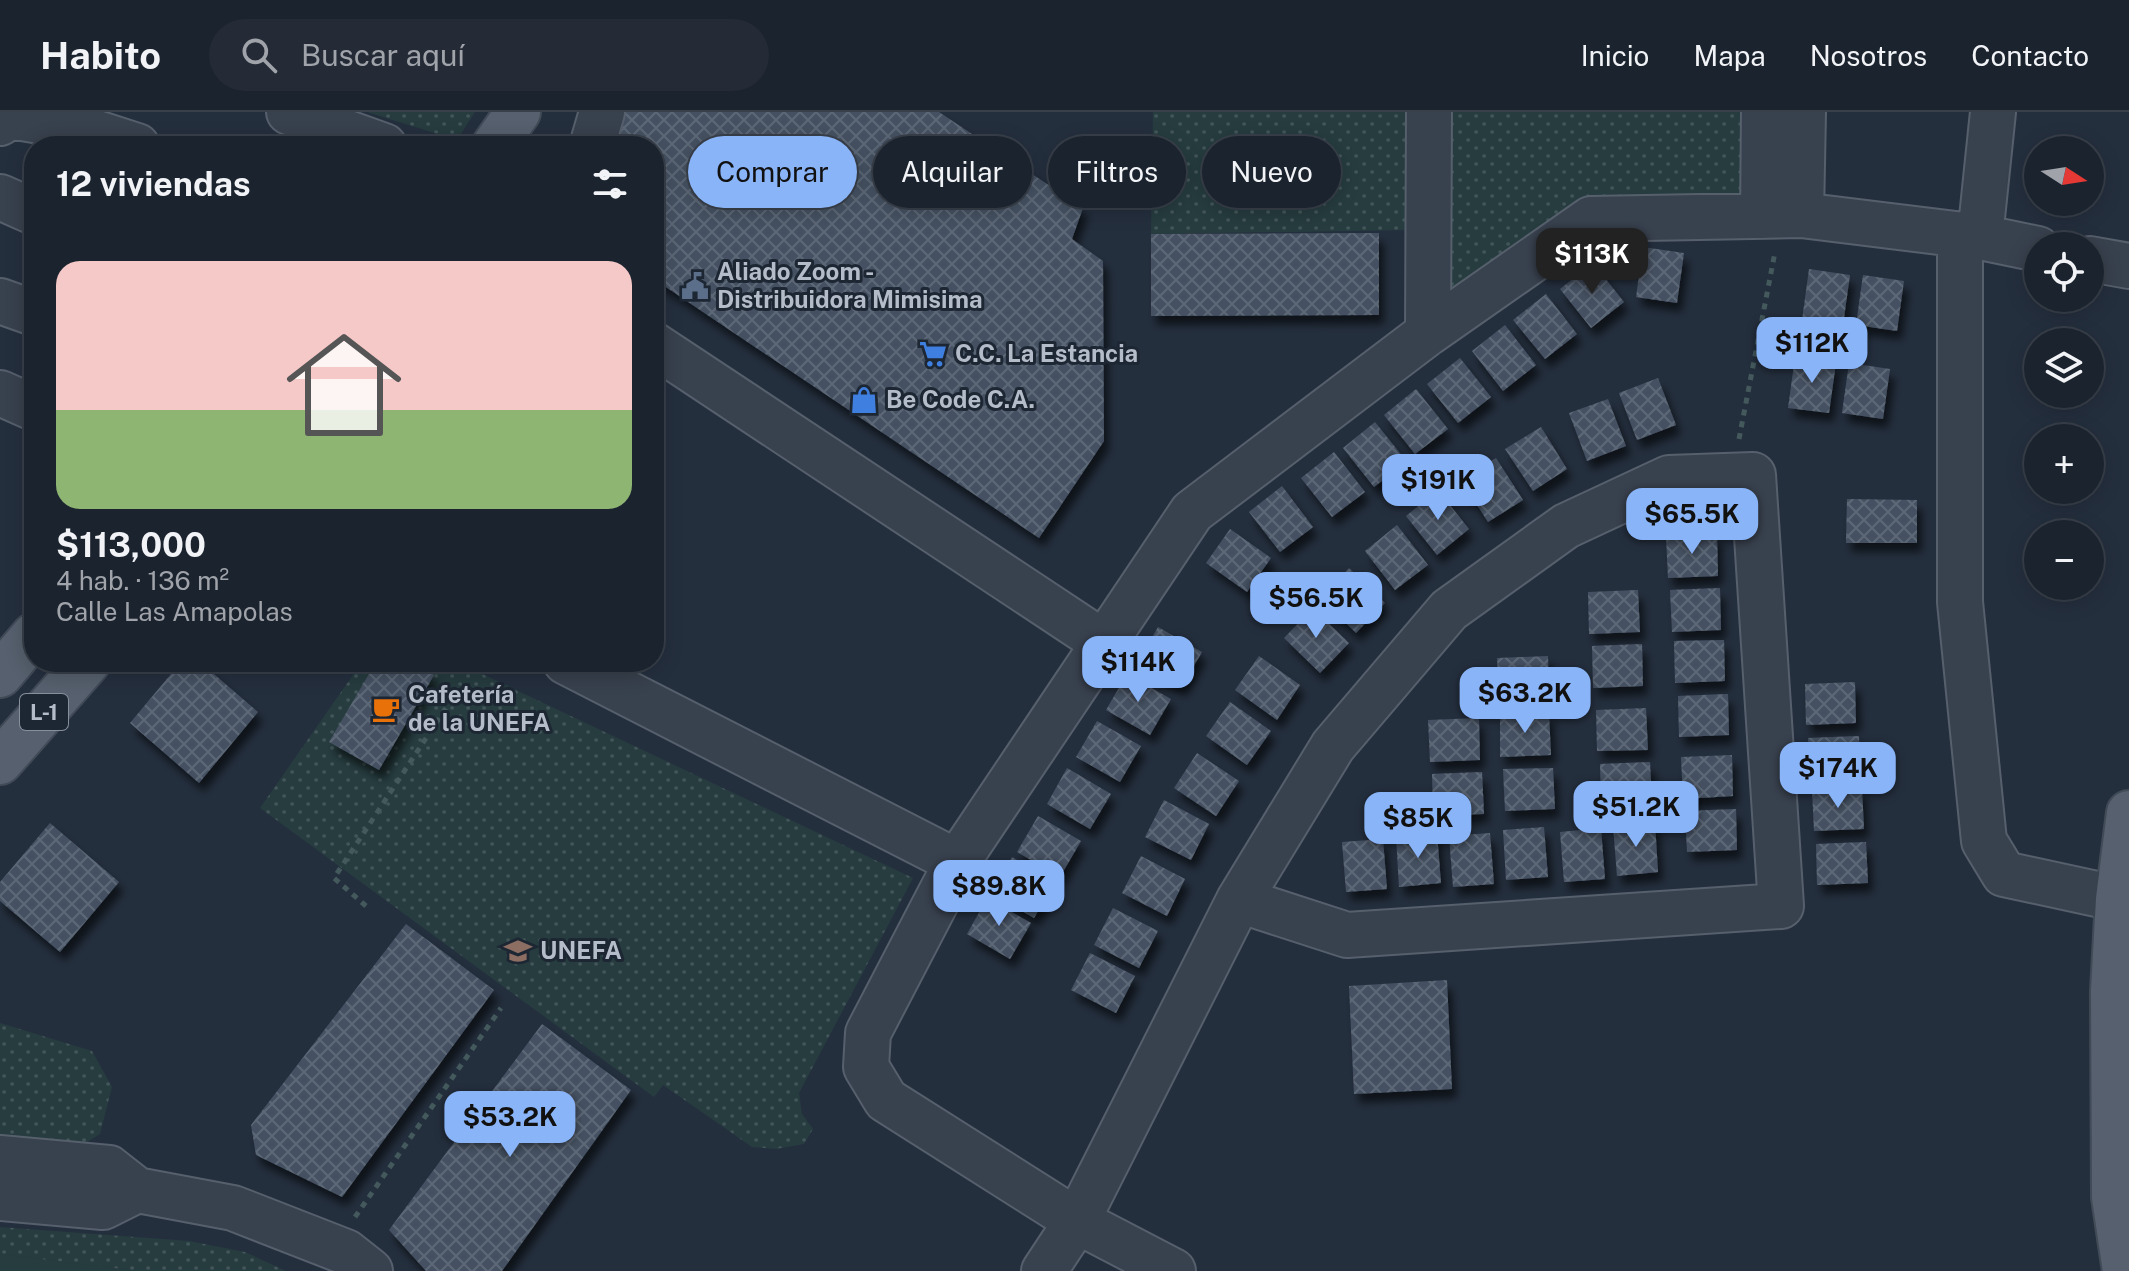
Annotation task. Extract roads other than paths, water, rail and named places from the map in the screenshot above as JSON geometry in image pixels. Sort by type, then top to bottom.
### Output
[{"type":"main road","points":[[501,136],[518,112]]},
{"type":"main road","name":"L-1","points":[[0,675],[24,647]]},
{"type":"main road","name":"L-1","points":[[0,762],[79,672]]},
{"type":"main road","points":[[2125,1271],[2113,991],[2129,813]]},
{"type":"street","points":[[289,112],[356,136]]},
{"type":"street","points":[[595,136],[602,112]]},
{"type":"street","points":[[1428,333],[1429,112]]},
{"type":"street","points":[[1764,112],[1782,215]]},
{"type":"street","points":[[1782,215],[1803,112]]},
{"type":"street","points":[[1993,112],[1970,236],[1960,602],[1984,841],[2004,874],[2123,900]]},
{"type":"street","points":[[0,123],[5,115],[81,128],[106,136]]},
{"type":"street","points":[[0,197],[24,208]]},
{"type":"street","points":[[1173,1271],[1077,1221],[886,1100],[866,1067],[868,1033],[957,862],[1192,512],[1428,333],[1591,219],[1782,215],[1970,236],[2024,246]]},
{"type":"street","points":[[2104,262],[2129,266]]},
{"type":"street","points":[[0,301],[24,309]]},
{"type":"street","points":[[664,352],[1104,643]]},
{"type":"street","points":[[0,393],[24,404]]},
{"type":"street","points":[[1044,1271],[1077,1221],[1239,900],[1333,746],[1449,610],[1566,526],[1669,478],[1753,475],[1781,906],[1347,935],[1239,900]]},
{"type":"street","points":[[586,672],[957,862]]},
{"type":"street","points":[[0,1158],[116,1188],[233,1208],[346,1252],[370,1271]]},
{"type":"street","points":[[0,1198],[116,1188]]},
{"type":"place","name":"Aliado Zoom - Distribuidora Mimisima","points":[[695,286]]},
{"type":"place","name":"C.C. La Estancia","points":[[933,354]]},
{"type":"place","name":"Be Code C.A.","points":[[864,400]]},
{"type":"place","name":"Cafetería de la UNEFA","points":[[386,709]]},
{"type":"place","name":"UNEFA","points":[[518,951]]}]
